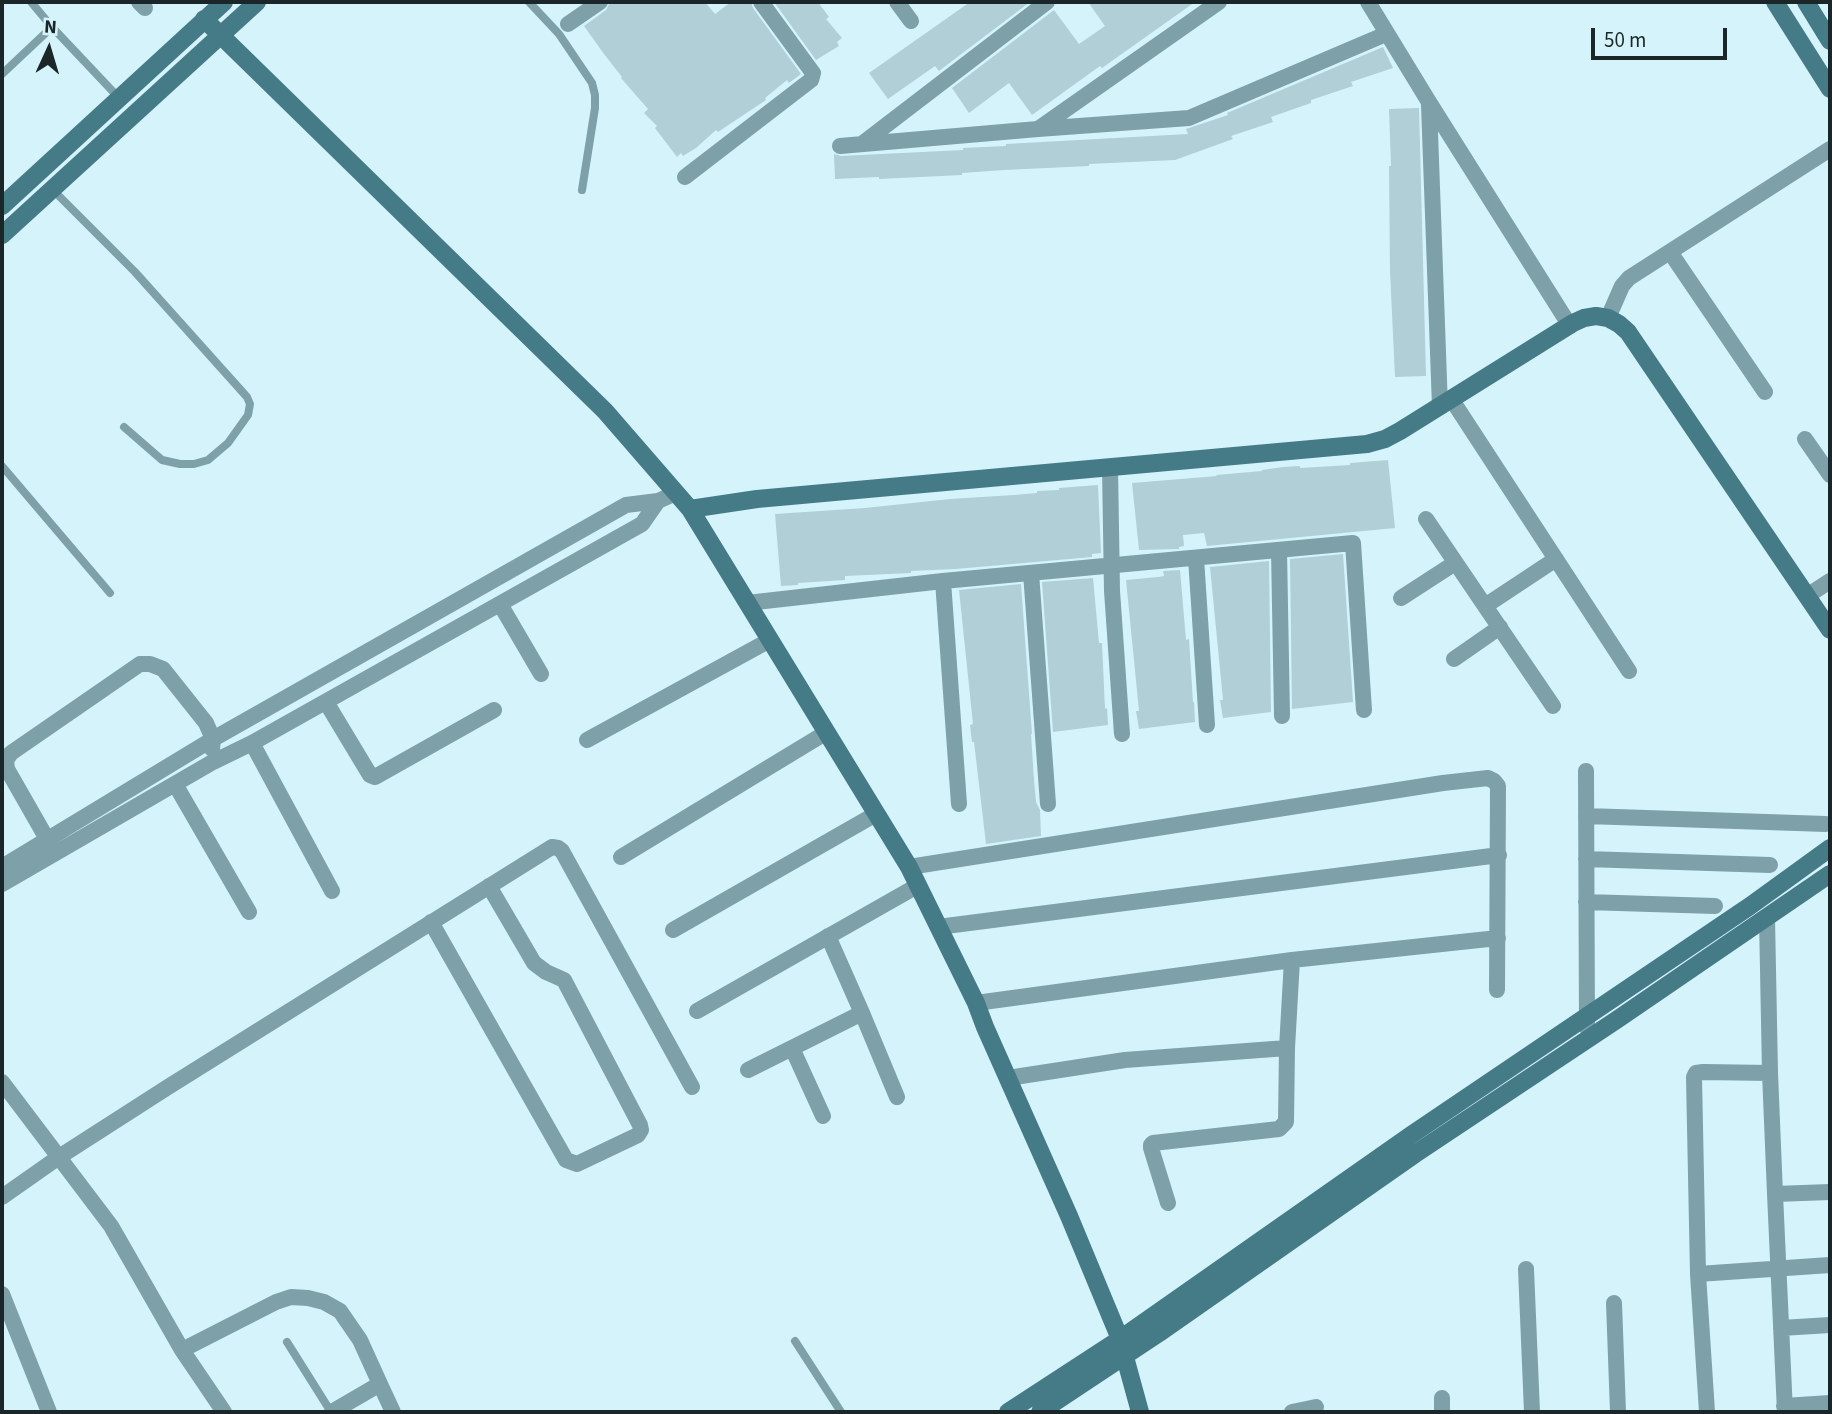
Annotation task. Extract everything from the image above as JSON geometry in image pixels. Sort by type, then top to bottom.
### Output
[{"type":"street","points":[[2,206],[224,2]]},
{"type":"street","points":[[2,235],[257,2]]},
{"type":"street","points":[[568,24],[600,2]]},
{"type":"street","points":[[685,177],[811,80],[813,74],[810,69],[761,2]]},
{"type":"street","points":[[897,2],[911,21]]},
{"type":"street","points":[[863,143],[1047,2]]},
{"type":"street","points":[[1038,129],[1219,2]]},
{"type":"street","points":[[1368,2],[1570,326]]},
{"type":"street","points":[[1776,2],[1830,89]]},
{"type":"street","points":[[1806,2],[1830,41]]},
{"type":"street","points":[[204,19],[605,411],[690,509],[909,867],[976,1003],[1069,1216],[1120,1339],[1140,1412]]},
{"type":"street","points":[[840,146],[1189,118],[1387,34]]},
{"type":"street","points":[[1429,102],[1446,403],[1556,559],[1629,671]]},
{"type":"street","points":[[1608,318],[1622,286],[1629,278],[1830,149]]},
{"type":"street","points":[[1670,252],[1765,392]]},
{"type":"street","points":[[690,509],[757,499],[1367,444],[1400,431],[1570,326],[1584,318],[1597,316],[1608,318],[1628,332],[1830,630]]},
{"type":"street","points":[[1805,439],[1830,475]]},
{"type":"street","points":[[1110,467],[1112,565],[1122,734]]},
{"type":"street","points":[[2,867],[213,739],[626,505],[658,501],[676,493]]},
{"type":"street","points":[[2,884],[211,763],[326,702],[642,524],[658,501]]},
{"type":"street","points":[[1426,519],[1553,706]]},
{"type":"street","points":[[747,603],[943,581],[1353,543],[1364,710]]},
{"type":"street","points":[[1279,550],[1282,716]]},
{"type":"street","points":[[1196,558],[1207,725]]},
{"type":"street","points":[[1485,606],[1556,559]]},
{"type":"street","points":[[1401,598],[1455,563]]},
{"type":"street","points":[[1031,573],[1048,804]]},
{"type":"street","points":[[943,581],[959,804]]},
{"type":"street","points":[[1807,596],[1830,581]]},
{"type":"street","points":[[500,604],[541,674]]},
{"type":"street","points":[[436,612],[449,633]]},
{"type":"street","points":[[1454,659],[1500,627]]},
{"type":"street","points":[[587,740],[771,640]]},
{"type":"street","points":[[47,839],[7,769],[6,760],[11,753],[140,664],[150,664],[163,669],[206,723],[213,739],[211,763]]},
{"type":"street","points":[[326,702],[370,775],[375,777],[494,710]]},
{"type":"street","points":[[621,856],[827,733]]},
{"type":"street","points":[[252,743],[332,891]]},
{"type":"street","points":[[1586,771],[1588,1039]]},
{"type":"street","points":[[909,867],[1488,778],[1498,786],[1497,990]]},
{"type":"street","points":[[176,785],[249,912]]},
{"type":"street","points":[[673,930],[876,814]]},
{"type":"street","points":[[1586,816],[1826,824]]},
{"type":"street","points":[[2,1197],[168,1087],[552,848],[562,851],[692,1087]]},
{"type":"street","points":[[1008,1412],[1120,1339],[1411,1135],[1750,906],[1830,848]]},
{"type":"street","points":[[938,927],[1499,855]]},
{"type":"street","points":[[1586,859],[1770,865]]},
{"type":"street","points":[[1040,1412],[1125,1357],[1415,1154],[1830,874]]},
{"type":"street","points":[[431,922],[566,1160],[577,1164],[638,1135],[640,1125],[564,980],[534,964],[489,886]]},
{"type":"street","points":[[697,1011],[917,886]]},
{"type":"street","points":[[1586,902],[1715,906]]},
{"type":"street","points":[[1767,918],[1770,1073],[1785,1409],[1830,1403]]},
{"type":"street","points":[[828,936],[897,1097]]},
{"type":"street","points":[[976,1003],[1292,960],[1498,938]]},
{"type":"street","points":[[1168,1203],[1151,1148],[1153,1143],[1279,1129],[1286,1122],[1292,960]]},
{"type":"street","points":[[748,1070],[862,1013]]},
{"type":"street","points":[[792,1048],[823,1116]]},
{"type":"street","points":[[1008,1077],[1125,1060],[1287,1048]]},
{"type":"street","points":[[1707,1412],[1698,1274],[1694,1077],[1696,1073],[1703,1072],[1770,1073]]},
{"type":"street","points":[[2,1082],[8,1104],[59,1157],[111,1226],[183,1350],[225,1412]]},
{"type":"street","points":[[1775,1194],[1830,1192]]},
{"type":"street","points":[[1698,1274],[1830,1265]]},
{"type":"street","points":[[1526,1269],[1532,1412]]},
{"type":"street","points":[[2,1294],[49,1412]]},
{"type":"street","points":[[183,1350],[276,1302],[291,1297],[324,1302],[340,1311],[360,1340],[393,1412]]},
{"type":"street","points":[[1614,1303],[1618,1412]]},
{"type":"street","points":[[1781,1328],[1830,1325]]},
{"type":"street","points":[[331,1412],[380,1384]]},
{"type":"street","points":[[1292,1412],[1315,1407]]},
{"type":"lane","points":[[31,2],[119,98]]},
{"type":"lane","points":[[529,2],[559,34],[592,83],[596,95],[582,190]]},
{"type":"lane","points":[[2,74],[52,27]]},
{"type":"lane","points":[[52,189],[135,272],[247,397],[250,404],[248,415],[228,443],[208,460],[194,464],[162,460],[124,427]]},
{"type":"lane","points":[[2,466],[110,593]]},
{"type":"lane","points":[[795,1341],[841,1412]]},
{"type":"lane","points":[[287,1342],[331,1412]]},
{"type":"building","points":[[610,2],[705,2],[715,14],[731,2],[751,2],[801,74],[789,83],[787,80],[765,98],[766,100],[718,132],[716,130],[696,148],[677,157],[655,128],[657,126],[644,113],[648,109],[621,78],[584,26],[606,10]]},
{"type":"building","points":[[774,2],[818,2],[829,17],[826,19],[842,38],[837,42],[839,46],[816,60]]},
{"type":"building","points":[[970,2],[1030,2],[939,71],[935,66],[888,99],[869,73]]},
{"type":"building","points":[[1088,2],[1195,2],[1032,115],[1009,83],[969,113],[952,88],[1054,10],[1079,44],[1105,26]]},
{"type":"building","points":[[1383,47],[1393,68],[1351,82],[1353,86],[1271,117],[1273,122],[1231,136],[1233,139],[1175,160],[962,175],[835,179],[834,154],[841,156],[963,150],[1006,144],[1188,134],[1186,129],[1228,115],[1227,113]]},
{"type":"building","points":[[1419,108],[1426,376],[1395,377],[1390,271],[1389,109]]},
{"type":"building","points":[[1388,460],[1395,528],[1207,546],[1204,533],[1183,535],[1184,546],[1179,549],[1139,550],[1132,483],[1283,467],[1350,465]]},
{"type":"building","points":[[1098,485],[1101,553],[1092,554],[1092,557],[845,576],[845,580],[781,586],[775,514],[1037,493]]},
{"type":"building","points":[[1343,554],[1353,702],[1292,709],[1290,559]]},
{"type":"building","points":[[1269,561],[1271,712],[1223,718],[1210,567]]},
{"type":"building","points":[[1180,570],[1186,640],[1189,639],[1195,722],[1139,729],[1126,580],[1164,576],[1163,571]]},
{"type":"building","points":[[1093,578],[1099,643],[1102,643],[1108,725],[1053,732],[1042,582]]},
{"type":"building","points":[[1021,584],[1034,780],[1036,802],[1040,810],[1041,836],[986,844],[970,725],[973,724],[959,590]]}]
